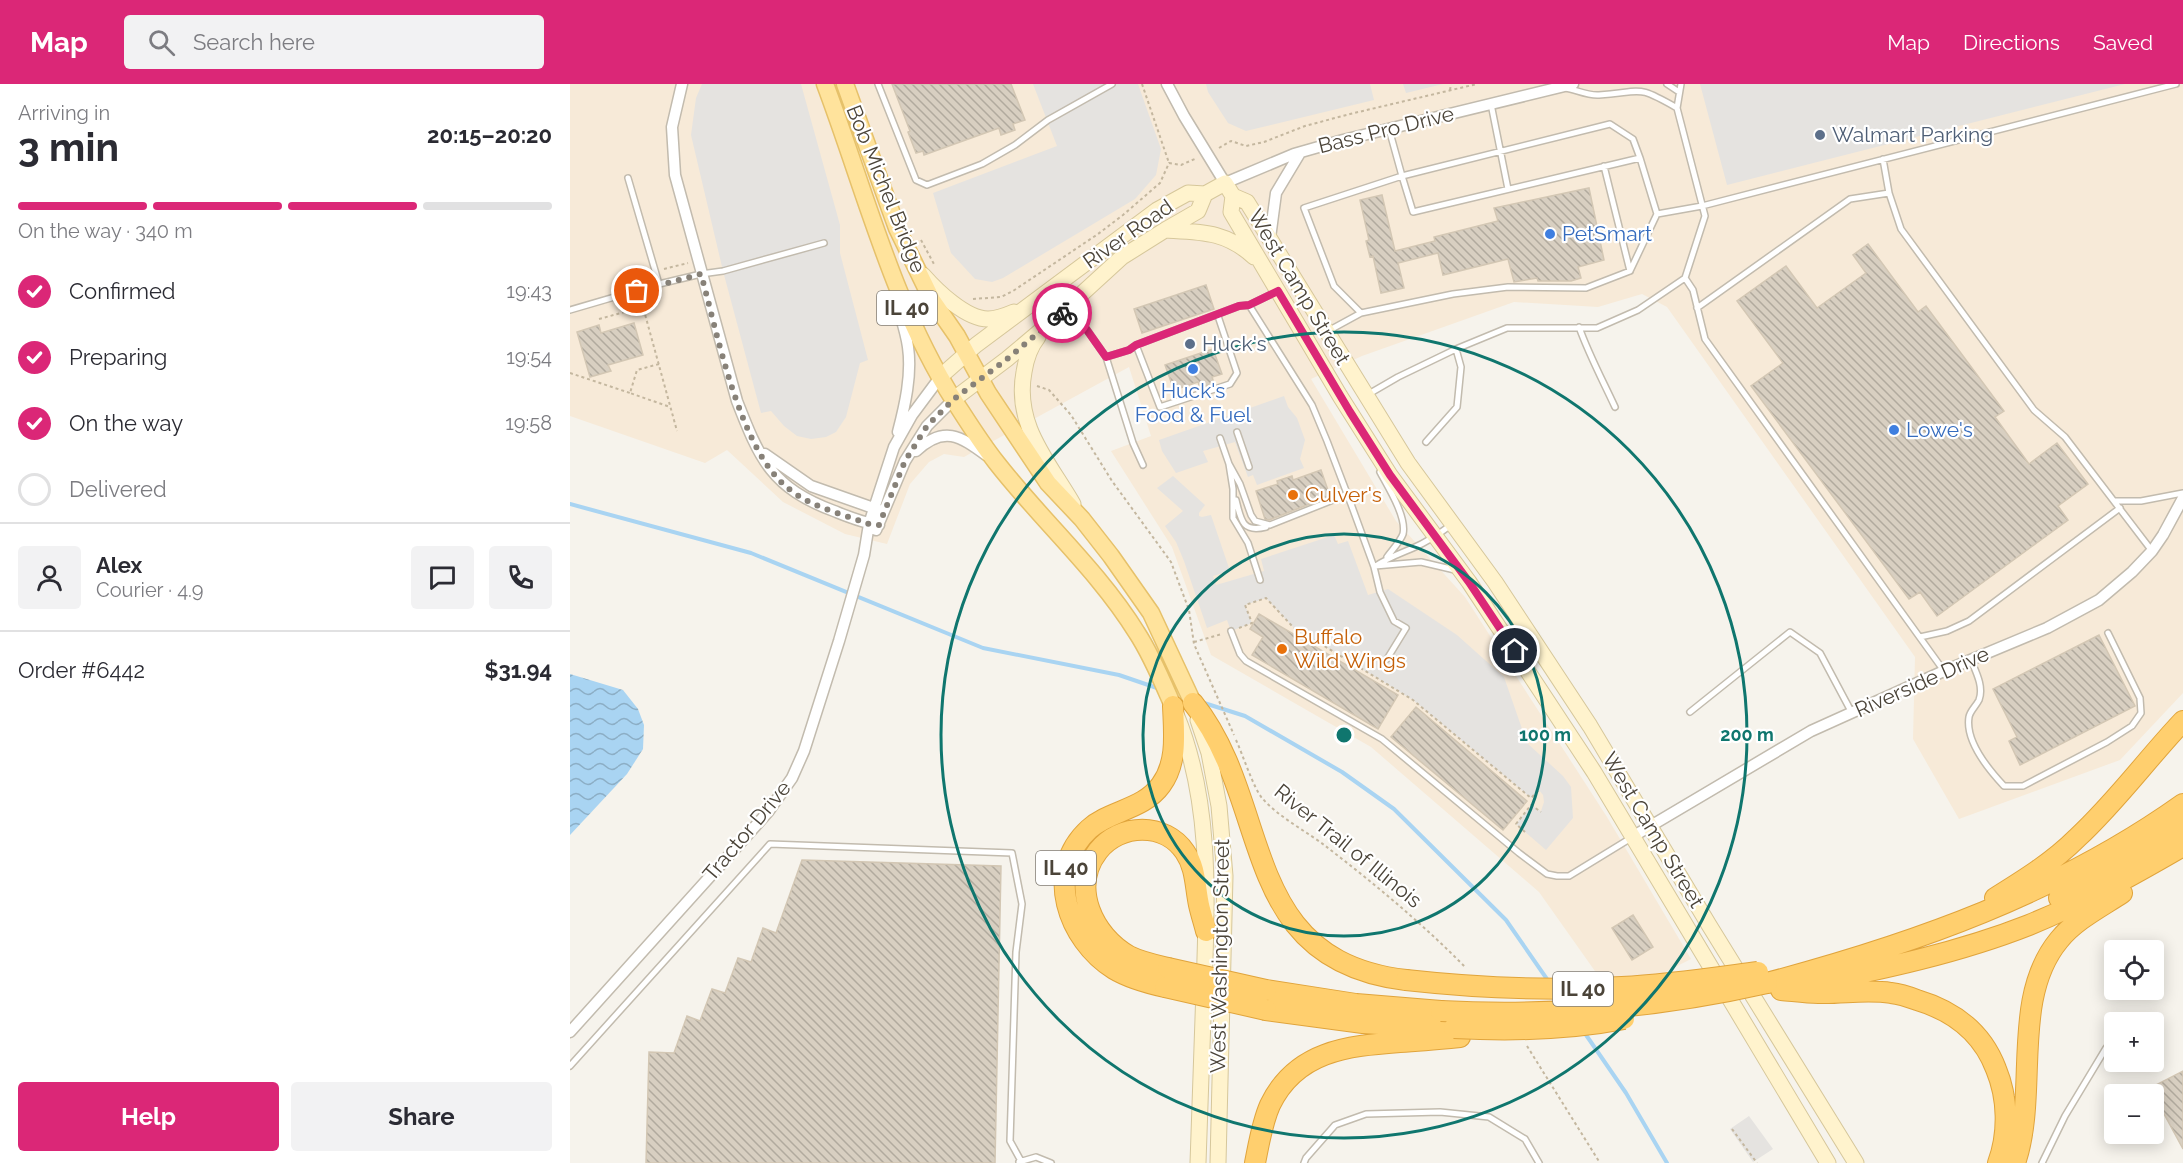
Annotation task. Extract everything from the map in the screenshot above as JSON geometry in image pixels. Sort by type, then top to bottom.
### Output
[{"type":"highway","name":"IL 40","points":[[1193,703],[1213,730],[1217,757],[1240,794],[1267,877],[1280,903],[1294,922],[1317,945],[1338,959],[1362,969],[1406,980],[1502,988],[1583,989],[1664,984],[1770,984],[1872,970],[1951,950]]},
{"type":"highway","name":"IL 40","points":[[1173,706],[1176,737],[1181,747],[1162,784],[1137,805],[1094,825],[1077,843],[1068,861],[1064,888],[1066,903],[1074,926],[1094,953],[1122,974],[1166,978],[1266,1010],[1457,1033],[1589,1026],[1770,984],[1906,941]]},
{"type":"highway","points":[[1906,941],[1972,911],[2014,886],[2060,853],[2100,816],[2183,721]]},
{"type":"highway","points":[[1906,941],[2034,892],[2095,860],[2183,804]]},
{"type":"highway","points":[[1951,950],[2109,872],[2183,825]]},
{"type":"highway","points":[[1206,931],[1198,903],[1193,868],[1183,849],[1173,840],[1155,830],[1143,829],[1120,834],[1105,844],[1093,860],[1086,881],[1086,898],[1094,921],[1110,943],[1166,978],[1356,1004],[1441,1011],[1534,1013],[1591,1011],[1670,1002],[1770,984],[1818,993],[1862,991],[1893,993],[1936,1006],[1964,1022],[1990,1054],[2002,1087],[2005,1114],[2004,1136],[1998,1163]]},
{"type":"highway","points":[[1951,950],[2028,925],[2073,906],[2121,882],[2183,846]]},
{"type":"highway","points":[[2015,1163],[2024,1125],[2031,1008],[2036,983],[2044,962],[2059,940],[2077,924],[2183,853]]},
{"type":"highway","points":[[1255,1163],[1263,1125],[1274,1098],[1283,1084],[1309,1062],[1326,1053],[1347,1047],[1457,1033]]},
{"type":"main road","name":"Bob Michel Bridge","points":[[825,84],[878,237],[923,342],[941,376]]},
{"type":"main road","name":"Bob Michel Bridge","points":[[845,84],[897,228],[961,358]]},
{"type":"main road","name":"Bass Pro Drive","points":[[1205,194],[1229,189]]},
{"type":"main road","name":"West Camp Street","points":[[1229,189],[1247,202],[1408,463],[1495,582],[1548,660],[1612,761],[1709,925],[1856,1163]]},
{"type":"main road","name":"West Camp Street","points":[[1229,189],[1231,212],[1371,446],[1461,571],[1563,724],[1828,1163]]},
{"type":"main road","name":"River Road","points":[[961,358],[1157,210],[1188,193],[1205,194],[1198,211],[1122,257],[1070,306],[976,383]]},
{"type":"main road","points":[[1165,230],[1208,233],[1224,237],[1237,243],[1262,265]]},
{"type":"main road","points":[[917,269],[952,302],[975,316],[988,319],[1006,315],[1046,294]]},
{"type":"main road","points":[[1051,322],[1031,347],[1022,382],[1021,402],[1026,422],[1034,439],[1082,519]]},
{"type":"main road","name":"Tractor Drive","points":[[941,376],[961,358]]},
{"type":"main road","name":"IL 40","points":[[961,358],[976,383],[1048,483],[1082,519],[1135,588],[1151,613],[1193,703]]},
{"type":"main road","name":"IL 40","points":[[941,376],[995,461],[1093,574],[1137,632],[1154,662],[1173,706]]},
{"type":"main road","name":"Tractor Drive","points":[[954,399],[976,383]]},
{"type":"main road","name":"West Washington Street","points":[[1181,747],[1195,772],[1204,836],[1206,931],[1198,1163]]},
{"type":"main road","name":"West Washington Street","points":[[1217,757],[1225,876],[1218,1163]]},
{"type":"street","points":[[682,84],[672,127],[675,175],[736,401],[749,432],[774,474],[790,490],[823,507],[874,524]]},
{"type":"street","points":[[1167,84],[1229,189]]},
{"type":"street","name":"Bass Pro Drive","points":[[1229,189],[1300,153],[1573,84]]},
{"type":"street","points":[[1270,238],[1276,193],[1300,153]]},
{"type":"street","points":[[878,237],[908,347],[906,397],[894,447]]},
{"type":"street","name":"Tractor Drive","points":[[570,1032],[764,817],[782,794],[800,761],[839,641],[879,510],[894,447],[912,415],[941,376]]},
{"type":"street","name":"Tractor Drive","points":[[879,510],[927,426],[954,399]]},
{"type":"street","points":[[749,432],[763,452],[800,480],[828,494],[879,510]]},
{"type":"street","points":[[905,461],[923,444],[937,436],[948,434],[961,438],[995,461]]},
{"type":"street","name":"Riverside Drive","points":[[1632,837],[1811,731],[2046,628],[2099,600],[2132,572],[2151,551],[2163,535],[2183,498]]},
{"type":"lane","points":[[878,84],[916,180],[927,185],[982,164],[1015,146],[1048,120],[1112,84]]},
{"type":"lane","points":[[1667,84],[1679,92]]},
{"type":"lane","points":[[1365,396],[1455,349],[1507,328],[1597,328],[1638,310],[1685,278],[1705,216],[1677,108],[1681,84]]},
{"type":"lane","points":[[1657,214],[1702,206],[2176,84]]},
{"type":"lane","points":[[1562,87],[1597,95],[1644,85],[1658,92],[1677,108]]},
{"type":"lane","points":[[1491,104],[1508,189]]},
{"type":"lane","points":[[1327,332],[1361,313],[1453,294],[1508,287],[1586,288],[1630,271],[1657,214],[1633,139],[1610,124],[1402,176],[1304,208],[1334,286],[1361,313]]},
{"type":"lane","points":[[1389,129],[1413,212],[1640,158]]},
{"type":"lane","points":[[1883,159],[1889,193],[1901,229],[2034,410],[2065,437],[2151,551]]},
{"type":"lane","points":[[1604,166],[1630,271]]},
{"type":"lane","points":[[628,178],[659,285]]},
{"type":"lane","points":[[1697,308],[1850,199],[1889,193]]},
{"type":"lane","points":[[570,310],[824,243]]},
{"type":"lane","points":[[1685,278],[1693,290],[1705,339],[1944,671]]},
{"type":"lane","points":[[1106,357],[1218,316],[1239,306],[1249,305],[1278,291]]},
{"type":"lane","points":[[1249,305],[1312,405],[1348,494],[1374,567],[1380,592],[1394,621],[1406,628],[1387,659]]},
{"type":"lane","points":[[1070,306],[1106,357],[1133,443],[1143,465]]},
{"type":"lane","points":[[1136,345],[1160,406],[1230,384],[1237,374],[1218,316]]},
{"type":"lane","points":[[1579,327],[1588,353],[1597,366],[1615,407]]},
{"type":"lane","points":[[1426,442],[1457,407],[1461,368],[1455,349]]},
{"type":"lane","points":[[1237,432],[1250,467]]},
{"type":"lane","points":[[1220,438],[1251,515],[1255,521],[1270,525]]},
{"type":"lane","points":[[1371,446],[1372,459],[1398,507],[1404,526],[1402,536],[1387,557],[1374,567]]},
{"type":"lane","points":[[1229,464],[1241,520],[1248,528],[1256,530],[1348,494]]},
{"type":"lane","points":[[1233,489],[1233,518],[1248,543],[1260,580]]},
{"type":"lane","points":[[2115,501],[2141,501],[2183,494]]},
{"type":"lane","points":[[1920,637],[1947,631],[1969,621],[2120,508]]},
{"type":"lane","points":[[1387,557],[1414,548],[1435,537],[1452,524]]},
{"type":"lane","points":[[1374,567],[1421,562],[1461,571]]},
{"type":"lane","points":[[1231,631],[1240,654],[1246,661],[1382,739],[1547,874],[1569,876],[1632,837]]},
{"type":"lane","points":[[1690,712],[1790,632],[1820,653],[1852,712]]},
{"type":"lane","points":[[1971,660],[1981,686],[1979,699],[1969,716],[1971,734],[1986,767],[2004,786],[2023,786],[2108,742],[2132,726],[2141,713],[2140,698],[2108,633]]},
{"type":"lane","points":[[570,1066],[770,844],[1012,853],[1022,904],[1016,951],[1010,1141],[1019,1162],[1036,1157],[1052,1163]]},
{"type":"lane","points":[[2042,1163],[2065,1116],[2104,1051]]},
{"type":"lane","points":[[1304,1163],[1335,1125],[1366,1114],[1440,1112],[1489,1117],[1526,1139],[1539,1163]]},
{"type":"path","points":[[965,295],[973,300],[1001,297],[1013,291],[1098,234],[1160,183],[1169,163],[1142,84]]},
{"type":"path","points":[[1450,90],[1451,84]]},
{"type":"path","points":[[1229,144],[1231,141],[1246,146],[1264,142],[1327,120],[1477,84]]},
{"type":"path","points":[[1169,163],[1181,165]]},
{"type":"path","points":[[921,240],[935,267]]},
{"type":"path","points":[[639,280],[643,273],[698,261]]},
{"type":"path","points":[[598,319],[643,307],[677,431]]},
{"type":"path","points":[[630,393],[637,370],[659,364]]},
{"type":"path","points":[[570,373],[670,407]]},
{"type":"path","name":"River Trail of Illinois","points":[[1035,385],[1049,390],[1071,415],[1112,481],[1171,562],[1189,609],[1194,643],[1260,797],[1358,872],[1409,915],[1472,976]]},
{"type":"path","points":[[1239,628],[1252,623],[1245,605],[1266,598],[1293,627],[1413,700],[1531,798]]},
{"type":"path","points":[[1194,643],[1221,634]]},
{"type":"path","points":[[1525,832],[1516,824],[1531,805],[1531,798],[1539,790]]},
{"type":"path","points":[[1531,805],[1541,812]]},
{"type":"path","points":[[1521,1039],[1600,1163]]},
{"type":"path","points":[[1732,1130],[1757,1163]]},
{"type":"shaded area","points":[[570,84],[2183,84],[2183,693],[2120,760],[1959,819],[1913,739],[1915,657],[1667,307],[1642,294],[1598,307],[1514,302],[1362,356],[1311,379],[1396,521],[1465,597],[1607,817],[1691,959],[1614,998],[1539,892],[1371,747],[1211,655],[1172,547],[1111,451],[1151,436],[1129,367],[964,457],[944,454],[929,462],[910,484],[887,544],[845,534],[783,502],[727,450],[705,463],[570,416]]},
{"type":"shaded area","points":[[702,84],[801,84],[840,225],[840,253],[868,360],[860,363],[846,417],[836,432],[826,437],[811,439],[797,436],[784,426],[771,411],[761,413],[723,271],[691,135],[696,98]]},
{"type":"shaded area","points":[[1033,84],[1138,84],[1161,149],[1156,175],[1135,199],[1003,278],[992,282],[975,279],[951,253],[933,193],[1057,146]]},
{"type":"shaded area","points":[[1206,84],[1370,84],[1374,100],[1246,131],[1228,123],[1208,92]]},
{"type":"shaded area","points":[[1403,84],[1443,84],[1406,93]]},
{"type":"shaded area","name":"Walmart Parking","points":[[1700,84],[2125,84],[1727,185]]},
{"type":"shaded area","points":[[1284,396],[1288,407],[1297,418],[1305,440],[1300,459],[1304,468],[1257,485],[1253,475],[1248,477],[1235,442],[1203,451],[1208,462],[1176,473],[1162,451],[1159,440]]},
{"type":"shaded area","points":[[1173,476],[1205,505],[1199,516],[1211,515],[1230,571],[1213,576],[1216,585],[1264,571],[1261,559],[1334,535],[1338,544],[1348,541],[1368,595],[1388,589],[1457,635],[1504,677],[1527,743],[1563,776],[1571,787],[1573,818],[1546,850],[1516,824],[1531,805],[1541,811],[1544,802],[1539,790],[1531,798],[1413,700],[1293,627],[1266,598],[1245,605],[1252,623],[1231,631],[1227,620],[1207,628],[1184,561],[1176,542],[1165,526],[1183,511],[1157,488]]},
{"type":"shaded area","points":[[1749,1116],[1773,1149],[1753,1162],[1730,1129]]},
{"type":"water","points":[[570,674],[623,690],[638,709],[644,725],[643,749],[627,774],[570,835]]},
{"type":"building","points":[[892,84],[1011,84],[1025,120],[1013,124],[1015,130],[1001,135],[999,128],[924,155],[923,151],[916,153]]},
{"type":"building","points":[[1589,188],[1604,260],[1578,267],[1581,278],[1571,281],[1538,281],[1537,278],[1514,282],[1508,259],[1443,275],[1438,253],[1398,263],[1404,288],[1381,293],[1373,256],[1370,257],[1366,241],[1369,240],[1360,200],[1382,195],[1395,251],[1435,241],[1434,237],[1498,221],[1494,208]]},
{"type":"building","name":"Lowe's","points":[[1868,244],[1918,312],[1926,306],[2004,411],[1995,417],[2029,464],[2057,443],[2088,484],[2058,506],[2068,520],[1937,616],[1920,592],[1909,599],[1751,386],[1783,363],[1737,301],[1786,266],[1817,308],[1866,273],[1853,255]]},
{"type":"building","points":[[1206,285],[1214,309],[1142,333],[1134,309]]},
{"type":"building","points":[[634,323],[643,355],[608,365],[611,371],[590,377],[577,332],[599,325],[601,333]]},
{"type":"building","name":"Huck's Food & Fuel","points":[[1213,349],[1222,374],[1212,377],[1214,383],[1200,388],[1198,382],[1174,390],[1165,365]]},
{"type":"building","name":"Culver's","points":[[1321,470],[1330,496],[1269,520],[1265,519],[1256,491],[1278,484],[1277,481],[1292,476],[1293,480]]},
{"type":"building","points":[[1259,614],[1398,695],[1378,729],[1252,655],[1263,637],[1250,629]]},
{"type":"building","points":[[2099,635],[2135,706],[2020,765],[2009,741],[2017,737],[1993,689]]},
{"type":"building","points":[[1416,707],[1527,801],[1503,830],[1391,737]]},
{"type":"building","points":[[802,860],[1001,866],[995,1163],[646,1163],[649,1052],[674,1053],[687,1016],[700,1021],[712,989],[725,993],[738,958],[751,962],[763,928],[776,933]]},
{"type":"building","points":[[1633,915],[1653,947],[1632,960],[1612,928]]},
{"type":"building","points":[[2183,1071],[2183,1149],[2164,1114],[2164,1084],[2158,1084]]},
{"type":"waterway","points":[[570,504],[751,553],[983,648],[1119,675],[1160,689]]},
{"type":"waterway","points":[[1201,702],[1245,716],[1342,772],[1394,809],[1506,920],[1549,982]]},
{"type":"waterway","points":[[1584,1032],[1626,1093],[1667,1163]]},
{"type":"way so far","points":[[637,291],[701,274],[736,401],[750,435],[774,474],[780,482],[804,499],[869,524],[879,525],[905,461],[927,426],[954,399],[1062,313]]},
{"type":"place","name":"Walmart Parking","points":[[1820,135]]},
{"type":"place","name":"PetSmart","points":[[1550,234]]},
{"type":"place","name":"Huck's","points":[[1190,344]]},
{"type":"place","name":"Huck's Food & Fuel","points":[[1193,369]]},
{"type":"place","name":"Lowe's","points":[[1894,430]]},
{"type":"place","name":"Culver's","points":[[1293,495]]},
{"type":"place","name":"Buffalo Wild Wings","points":[[1282,649]]},
{"type":"route","points":[[1062,313],[1070,306],[1106,357],[1218,316],[1239,306],[1249,305],[1278,291],[1390,475],[1469,582],[1515,651]]}]
